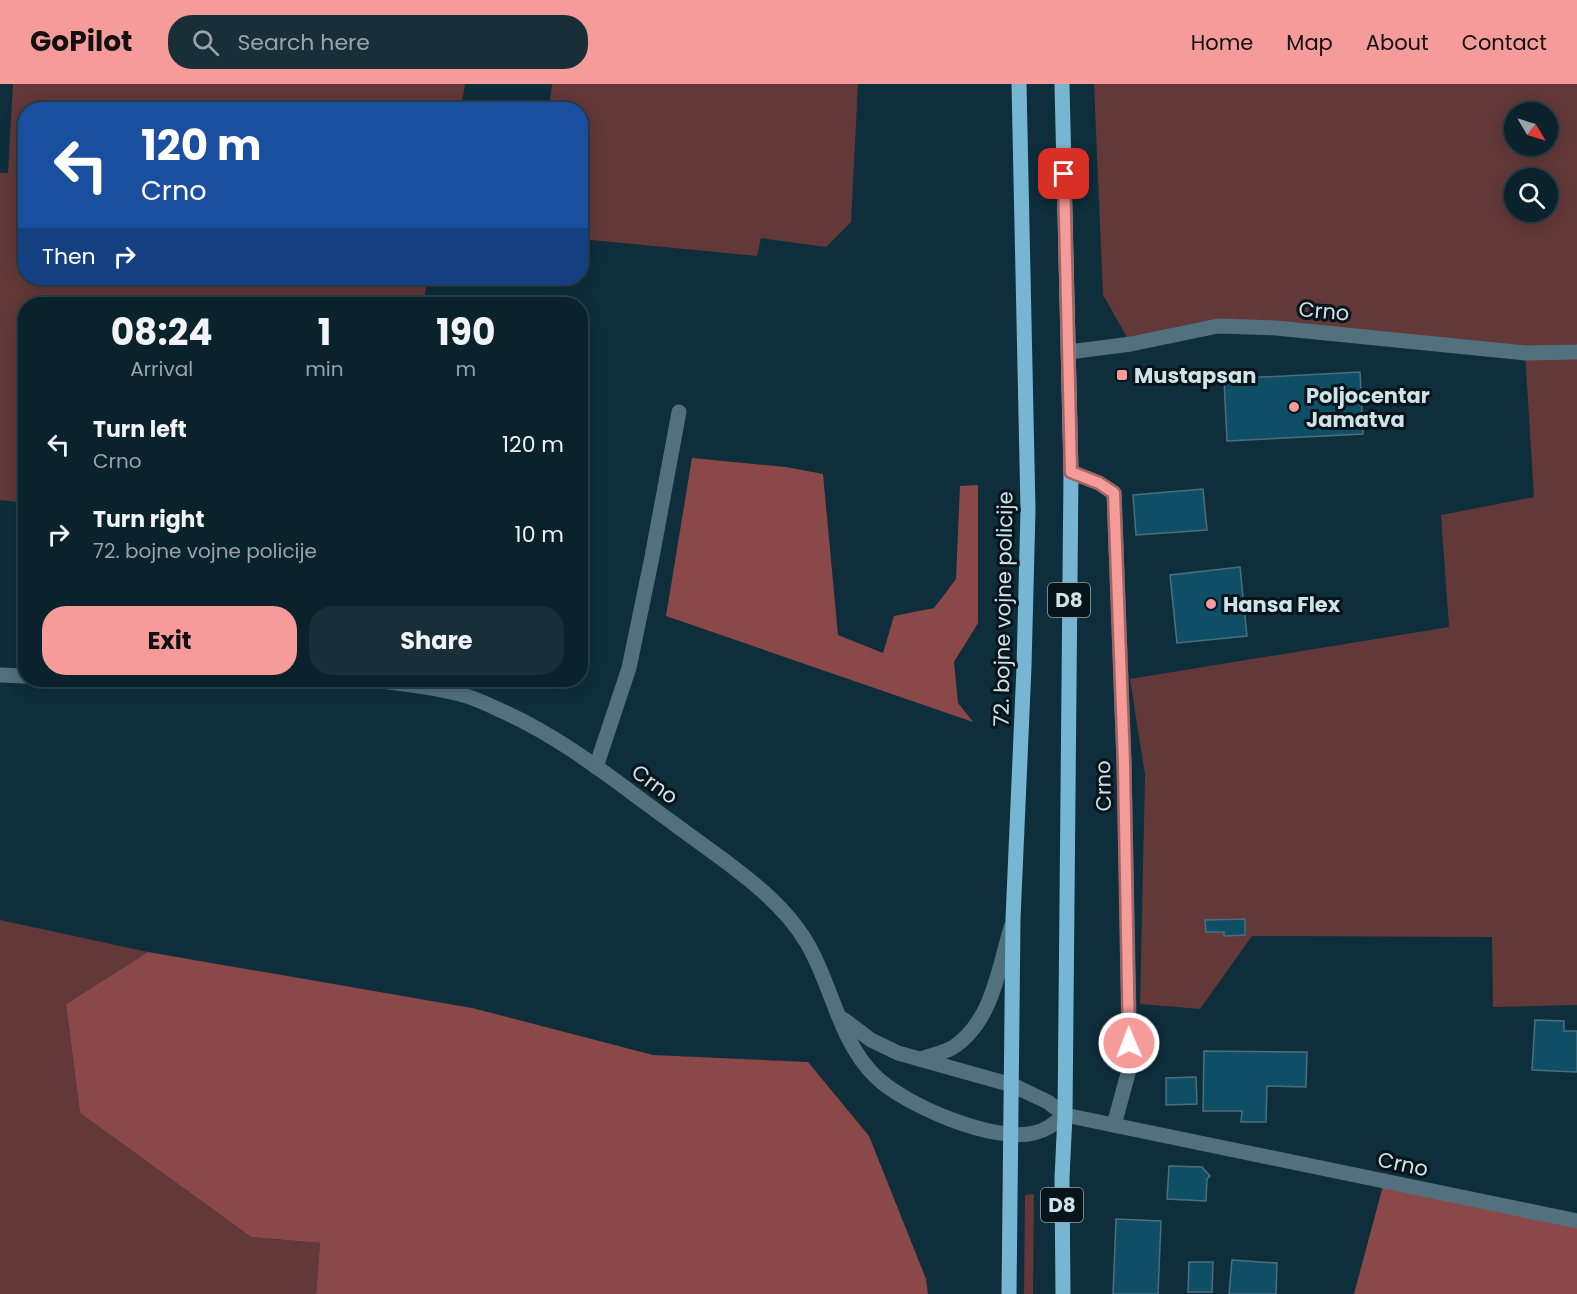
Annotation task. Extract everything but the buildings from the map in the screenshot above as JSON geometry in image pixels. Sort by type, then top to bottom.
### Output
[{"type":"main road","name":"72. bojne vojne policije","points":[[1011,1134],[1013,919],[1028,510],[1019,84]]},
{"type":"main road","name":"D8","points":[[1062,84],[1071,472],[1065,1115],[1062,1178],[1063,1294]]},
{"type":"main road","name":"D8","points":[[1009,1294],[1011,1134]]},
{"type":"street","name":"Crno","points":[[1069,352],[1131,344],[1218,326],[1276,328],[1526,353],[1577,352]]},
{"type":"street","points":[[596,767],[628,668],[652,557],[679,412]]},
{"type":"street","name":"Crno","points":[[1071,472],[1099,483],[1114,493],[1124,763],[1130,1066],[1114,1125]]},
{"type":"street","points":[[0,675],[18,676]]},
{"type":"street","name":"Crno","points":[[419,687],[456,693],[475,700],[503,711],[546,734],[596,767],[753,883],[782,911],[807,943],[855,1049],[875,1076],[907,1100],[968,1125],[1011,1134],[1033,1134],[1051,1127],[1065,1115]]},
{"type":"street","points":[[921,1059],[951,1048],[971,1032],[993,991],[1013,919]]},
{"type":"street","name":"Crno","points":[[839,1017],[871,1040],[898,1053],[1012,1085],[1048,1102],[1065,1115],[1577,1221]]},
{"type":"shaded area","points":[[13,84],[465,84],[462,102],[18,102],[18,285],[426,285],[425,297],[18,297],[18,502],[0,500],[0,173],[8,173]]},
{"type":"shaded area","points":[[552,84],[858,84],[851,222],[826,247],[761,238],[757,256],[588,240],[588,102],[550,102]]},
{"type":"shaded area","points":[[1094,84],[1577,84],[1577,1005],[1493,1007],[1492,937],[1252,936],[1200,1009],[1140,1004],[1145,775],[1130,679],[1449,627],[1441,515],[1534,497],[1525,353],[1218,326],[1131,344],[1103,295]]},
{"type":"shaded area","points":[[692,458],[786,467],[823,474],[838,635],[883,653],[894,616],[934,608],[956,579],[960,486],[978,485],[978,623],[954,662],[958,703],[973,722],[666,616]]},
{"type":"shaded area","points":[[0,920],[148,952],[66,1004],[80,1113],[251,1237],[320,1243],[316,1294],[0,1294]]},
{"type":"shaded area","points":[[148,952],[472,1008],[653,1055],[808,1062],[869,1136],[926,1279],[928,1294],[316,1294],[320,1243],[251,1237],[80,1113],[66,1004]]},
{"type":"shaded area","points":[[1384,1182],[1577,1221],[1577,1294],[1354,1294]]},
{"type":"shaded area","points":[[1034,1194],[1033,1294],[1024,1294],[1025,1195]]},
{"type":"place","name":"Mustapsan","points":[[1122,375]]},
{"type":"place","name":"Poljocentar Jamatva","points":[[1294,407]]},
{"type":"place","name":"Hansa Flex","points":[[1211,604]]},
{"type":"route","points":[[1064,174],[1071,472],[1099,483],[1114,493],[1124,763],[1129,1043]]}]
